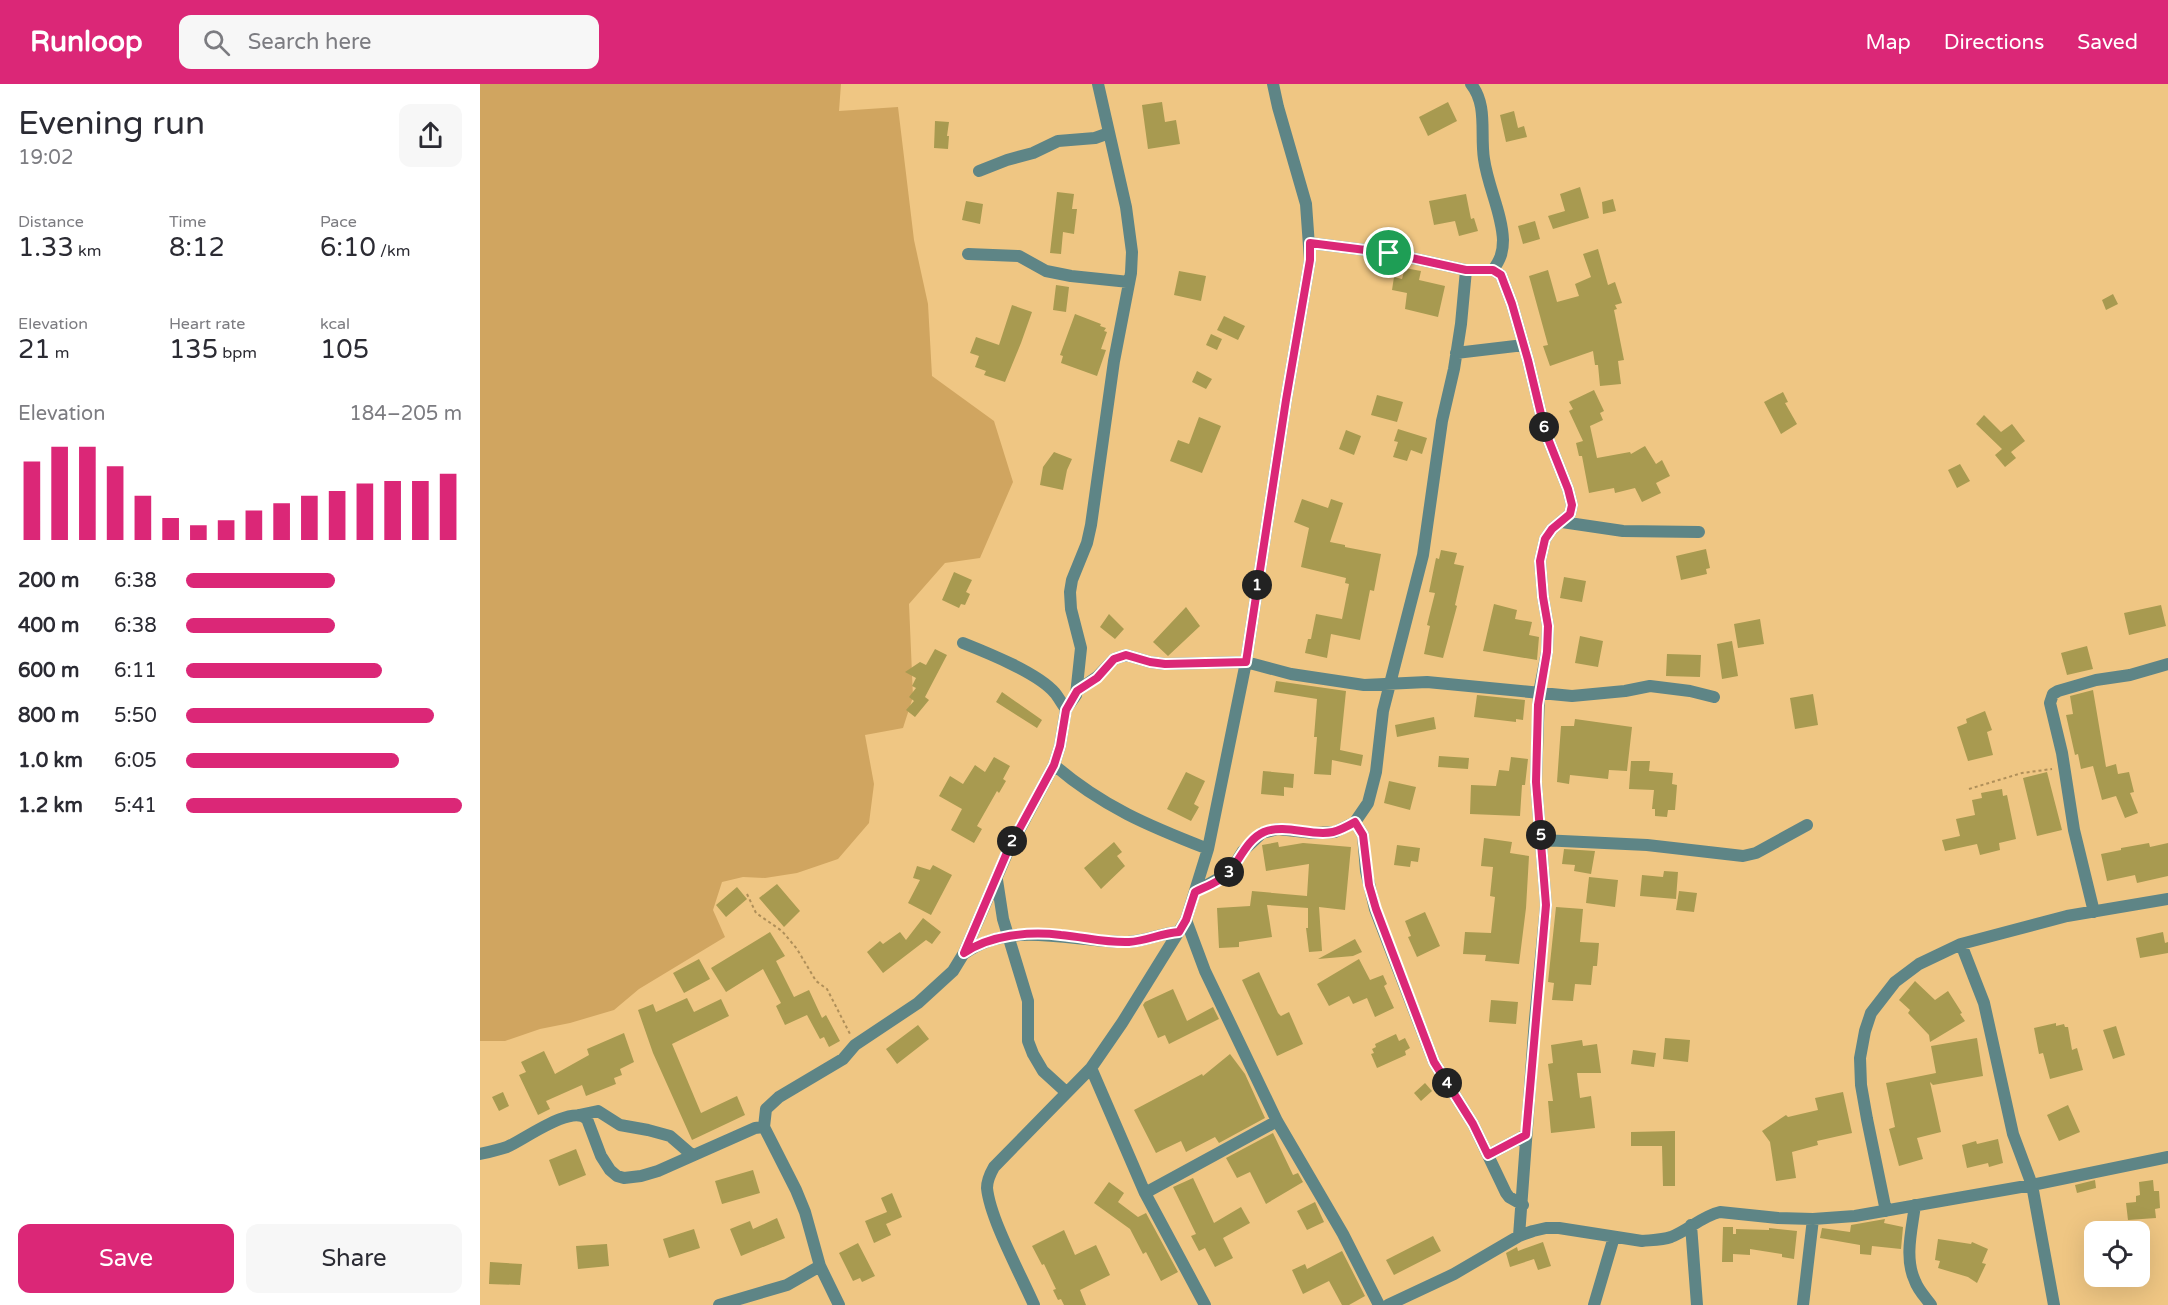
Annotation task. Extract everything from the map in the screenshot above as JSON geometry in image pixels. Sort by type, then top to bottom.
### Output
[{"type":"street","points":[[839,1305],[820,1266],[805,1212],[796,1190],[764,1127],[766,1109],[778,1097],[843,1059],[855,1045],[918,1003],[953,971],[964,953],[1021,824],[1054,765],[1060,746],[1066,710],[1077,691],[1081,648],[1071,609],[1070,592],[1091,525],[1113,361],[1129,282],[1132,252],[1126,207],[1098,84]]},
{"type":"street","points":[[1034,1305],[990,1201],[987,1187],[988,1176],[994,1167],[1091,1068],[1186,920],[1208,849],[1246,662],[1284,411],[1310,260],[1306,204],[1273,84]]},
{"type":"street","points":[[1471,84],[1481,103],[1484,161],[1502,230],[1501,258],[1493,270]]},
{"type":"street","points":[[979,171],[1033,153],[1058,141],[1095,138],[1109,133]]},
{"type":"street","points":[[1310,243],[1389,253],[1466,270],[1493,270],[1503,279],[1524,345],[1545,431],[1572,505],[1570,514],[1552,529],[1545,539],[1540,572],[1548,626],[1547,652],[1539,693],[1536,782],[1546,905],[1519,1236]]},
{"type":"street","points":[[968,254],[1019,256],[1046,271],[1129,282]]},
{"type":"street","points":[[1195,892],[1230,872],[1243,851],[1257,836],[1266,831],[1335,832],[1355,822],[1368,803],[1373,788],[1380,728],[1423,555],[1442,421],[1456,353],[1466,270]]},
{"type":"street","points":[[1456,353],[1524,345]]},
{"type":"street","points":[[1563,522],[1623,531],[1698,532]]},
{"type":"street","points":[[963,643],[989,654],[1045,685],[1055,693],[1066,710]]},
{"type":"street","points":[[1077,691],[1097,678],[1114,659],[1126,655],[1165,664],[1246,662],[1268,669],[1332,682],[1390,685],[1427,682],[1572,696],[1650,686],[1690,691],[1714,697]]},
{"type":"street","points":[[2094,912],[2074,830],[2050,703],[2053,694],[2082,683],[2130,675],[2168,664]]},
{"type":"street","points":[[1054,765],[1075,784],[1104,804],[1171,835],[1208,849]]},
{"type":"street","points":[[1355,822],[1363,835],[1369,885],[1376,909],[1434,1062],[1473,1124],[1506,1193],[1523,1205]]},
{"type":"street","points":[[1541,840],[1638,844],[1743,856],[1756,853],[1807,825]]},
{"type":"street","points":[[997,879],[1008,937],[1028,1001],[1028,1041],[1043,1071],[1066,1092]]},
{"type":"street","points":[[1886,1211],[1861,1085],[1860,1058],[1871,1013],[1895,982],[1919,964],[1962,944],[2067,916],[2168,899]]},
{"type":"street","points":[[1186,920],[1205,971],[1277,1121],[1343,1234],[1379,1305]]},
{"type":"street","points":[[964,953],[977,944],[1008,937],[1058,934],[1096,941],[1130,942],[1179,932]]},
{"type":"street","points":[[1962,944],[1984,1003],[2013,1134],[2032,1185],[2054,1305]]},
{"type":"street","points":[[1091,1068],[1145,1192],[1204,1304]]},
{"type":"street","points":[[480,1154],[508,1147],[553,1122],[598,1111],[620,1125],[662,1133],[678,1141],[692,1155]]},
{"type":"street","points":[[579,1115],[587,1119],[601,1156],[610,1170],[617,1176],[632,1178],[755,1128],[764,1127]]},
{"type":"street","points":[[1145,1192],[1277,1121]]},
{"type":"street","points":[[1488,1155],[1526,1135]]},
{"type":"street","points":[[1388,1305],[1454,1274],[1519,1236],[1546,1228],[1642,1241],[1664,1239],[1720,1212],[1779,1218],[1813,1219],[1855,1216],[2032,1185],[2168,1157]]},
{"type":"street","points":[[1916,1205],[1910,1246],[1910,1266],[1915,1281],[1931,1305]]},
{"type":"street","points":[[1803,1305],[1813,1219]]},
{"type":"street","points":[[1691,1225],[1696,1305]]},
{"type":"street","points":[[1594,1305],[1614,1237]]},
{"type":"street","points":[[719,1305],[787,1285],[820,1266]]},
{"type":"path","points":[[1969,789],[2022,773],[2064,768]]},
{"type":"path","points":[[747,894],[756,913],[782,931],[797,949],[816,981],[827,989],[855,1045]]},
{"type":"shaded area","points":[[480,84],[841,84],[839,111],[898,107],[914,240],[928,304],[932,376],[994,421],[1013,482],[980,558],[945,563],[909,604],[913,697],[903,728],[865,735],[874,784],[869,823],[838,859],[797,873],[765,878],[743,877],[722,882],[713,910],[725,937],[639,989],[614,1010],[540,1029],[505,1041],[480,1041]]},
{"type":"building","points":[[1162,102],[1165,122],[1176,120],[1180,144],[1148,149],[1142,105]]},
{"type":"building","points":[[1448,102],[1457,121],[1428,136],[1419,117]]},
{"type":"building","points":[[1514,111],[1518,128],[1524,126],[1527,137],[1506,142],[1500,115]]},
{"type":"building","points":[[935,121],[949,122],[948,149],[934,148]]},
{"type":"building","points":[[1580,187],[1589,218],[1553,229],[1548,216],[1565,211],[1560,194]]},
{"type":"building","points":[[1057,192],[1074,194],[1072,209],[1077,209],[1074,234],[1063,232],[1061,254],[1050,253]]},
{"type":"building","points":[[1466,194],[1471,219],[1474,218],[1478,231],[1459,236],[1455,221],[1434,225],[1429,201]]},
{"type":"building","points":[[1613,199],[1616,211],[1603,214],[1602,202]]},
{"type":"building","points":[[966,201],[983,204],[980,224],[962,220]]},
{"type":"building","points":[[1535,221],[1540,239],[1523,244],[1518,226]]},
{"type":"building","points":[[1598,249],[1608,285],[1615,282],[1622,303],[1615,305],[1617,309],[1614,310],[1624,360],[1618,361],[1621,384],[1600,386],[1598,365],[1595,365],[1593,351],[1550,366],[1543,346],[1548,345],[1529,276],[1548,270],[1557,302],[1579,296],[1575,284],[1591,277],[1583,254]]},
{"type":"building","points":[[1405,268],[1421,271],[1419,280],[1445,286],[1438,317],[1405,309],[1407,293],[1392,290],[1394,277],[1402,279]]},
{"type":"building","points":[[1179,271],[1206,276],[1201,301],[1174,295]]},
{"type":"building","points":[[1056,285],[1069,287],[1066,312],[1053,310]]},
{"type":"building","points":[[2113,294],[2118,304],[2106,310],[2102,300]]},
{"type":"building","points":[[1012,305],[1032,312],[1005,382],[984,375],[986,371],[975,367],[979,356],[970,353],[976,337],[999,345]]},
{"type":"building","points":[[1075,314],[1106,328],[1104,331],[1107,332],[1101,349],[1106,350],[1097,376],[1061,363],[1063,356],[1060,355]]},
{"type":"building","points":[[1224,316],[1245,326],[1238,340],[1217,330]]},
{"type":"building","points":[[1211,334],[1222,339],[1217,350],[1206,345]]},
{"type":"building","points":[[1197,371],[1212,379],[1206,389],[1192,382]]},
{"type":"building","points":[[1594,390],[1604,411],[1600,413],[1603,420],[1590,426],[1597,458],[1630,452],[1631,454],[1645,446],[1656,464],[1662,460],[1670,476],[1656,483],[1661,493],[1642,502],[1635,488],[1615,493],[1614,488],[1589,493],[1582,456],[1579,456],[1576,443],[1583,441],[1569,411],[1573,409],[1569,402]]},
{"type":"building","points":[[1783,392],[1788,402],[1785,403],[1797,424],[1781,434],[1764,402]]},
{"type":"building","points":[[1377,395],[1403,402],[1397,422],[1371,415]]},
{"type":"building","points":[[1984,415],[2001,432],[2012,424],[2025,441],[2011,452],[2016,458],[2005,467],[1995,455],[2002,449],[1976,424]]},
{"type":"building","points":[[1199,417],[1221,426],[1202,473],[1170,461],[1178,440],[1189,444]]},
{"type":"building","points":[[1398,429],[1427,438],[1422,454],[1411,450],[1407,461],[1393,457],[1398,442],[1394,441]]},
{"type":"building","points":[[1346,430],[1361,436],[1354,455],[1339,449]]},
{"type":"building","points":[[1054,452],[1072,459],[1063,490],[1040,485],[1043,467]]},
{"type":"building","points":[[1960,464],[1970,481],[1957,488],[1948,470]]},
{"type":"building","points":[[1302,499],[1328,508],[1331,499],[1343,503],[1330,542],[1381,554],[1374,591],[1370,590],[1360,640],[1331,634],[1327,658],[1305,653],[1308,639],[1311,639],[1316,614],[1342,619],[1349,584],[1345,583],[1346,578],[1301,567],[1309,528],[1294,522]]},
{"type":"building","points":[[1706,549],[1710,568],[1706,569],[1707,574],[1681,580],[1676,556]]},
{"type":"building","points":[[1441,550],[1457,553],[1454,564],[1464,566],[1455,605],[1457,606],[1443,658],[1424,654],[1430,626],[1427,625],[1435,593],[1429,592],[1436,558],[1439,559]]},
{"type":"building","points":[[954,572],[972,580],[966,592],[970,594],[965,605],[961,604],[959,608],[942,600]]},
{"type":"building","points":[[1564,577],[1586,581],[1582,602],[1560,598]]},
{"type":"building","points":[[1494,604],[1517,610],[1515,619],[1532,622],[1529,635],[1539,637],[1537,660],[1483,651]]},
{"type":"building","points":[[2161,605],[2166,626],[2129,635],[2124,613]]},
{"type":"building","points":[[1186,607],[1200,626],[1168,656],[1153,642]]},
{"type":"building","points":[[1109,614],[1124,629],[1115,639],[1100,627]]},
{"type":"building","points":[[1760,619],[1764,644],[1738,648],[1734,624]]},
{"type":"building","points":[[1580,636],[1603,641],[1598,667],[1575,663]]},
{"type":"building","points":[[1732,641],[1738,676],[1722,679],[1717,644]]},
{"type":"building","points":[[2087,646],[2093,669],[2067,675],[2061,653]]},
{"type":"building","points":[[935,649],[947,655],[925,697],[929,700],[915,717],[906,710],[914,701],[909,697],[916,688],[912,686],[916,678],[905,672],[920,662],[926,665]]},
{"type":"building","points":[[1667,654],[1701,655],[1700,677],[1666,676]]},
{"type":"building","points":[[1276,681],[1346,691],[1340,750],[1363,755],[1361,766],[1332,760],[1331,775],[1314,774],[1317,699],[1274,692]]},
{"type":"building","points":[[2093,690],[2106,767],[2116,764],[2118,774],[2129,772],[2134,792],[2130,793],[2138,813],[2125,818],[2116,796],[2102,800],[2093,766],[2081,769],[2078,754],[2075,755],[2066,715],[2073,714],[2070,696]]},
{"type":"building","points":[[1002,692],[1042,720],[1037,728],[996,702]]},
{"type":"building","points":[[1813,694],[1818,725],[1795,729],[1790,698]]},
{"type":"building","points":[[1477,695],[1525,700],[1523,720],[1516,719],[1516,722],[1474,717]]},
{"type":"building","points":[[1985,711],[1992,730],[1987,732],[1993,755],[1968,761],[1957,727],[1967,723],[1966,719]]},
{"type":"building","points":[[1434,717],[1436,729],[1397,737],[1395,725]]},
{"type":"building","points":[[1575,719],[1632,727],[1627,771],[1609,770],[1608,779],[1570,775],[1569,784],[1557,782],[1561,726],[1574,726]]},
{"type":"building","points":[[1439,756],[1469,758],[1468,769],[1438,767]]},
{"type":"building","points":[[994,757],[1010,766],[1003,779],[1006,781],[999,793],[997,791],[977,826],[982,829],[974,843],[951,830],[962,809],[939,796],[950,776],[963,784],[975,765],[985,772]]},
{"type":"building","points":[[1511,757],[1528,759],[1525,785],[1522,785],[1520,816],[1470,814],[1471,785],[1496,786],[1499,770],[1509,771]]},
{"type":"building","points":[[1631,761],[1650,761],[1649,771],[1673,773],[1672,784],[1677,785],[1675,810],[1668,810],[1667,817],[1655,816],[1655,809],[1652,809],[1654,790],[1629,789]]},
{"type":"building","points":[[1263,771],[1294,774],[1293,788],[1284,787],[1284,796],[1261,794]]},
{"type":"building","points":[[1186,772],[1205,781],[1194,804],[1199,807],[1191,821],[1167,809]]},
{"type":"building","points":[[2047,772],[2062,830],[2037,836],[2023,778]]},
{"type":"building","points":[[1389,781],[1416,787],[1410,810],[1384,803]]},
{"type":"building","points":[[2002,789],[2003,796],[2007,795],[2016,839],[1999,843],[2000,850],[1980,855],[1977,844],[1945,851],[1942,840],[1960,836],[1956,819],[1975,815],[1972,800],[1982,798],[1981,793]]},
{"type":"building","points":[[1484,838],[1512,842],[1510,853],[1529,856],[1526,908],[1519,964],[1485,961],[1486,955],[1463,954],[1465,932],[1491,933],[1495,897],[1490,896],[1493,867],[1481,866]]},
{"type":"building","points":[[1114,842],[1122,852],[1117,856],[1125,866],[1101,889],[1084,868]]},
{"type":"building","points":[[1278,842],[1279,847],[1303,843],[1351,847],[1345,910],[1319,907],[1322,951],[1309,952],[1306,928],[1308,928],[1308,908],[1267,905],[1272,937],[1239,942],[1239,947],[1219,948],[1217,908],[1250,906],[1252,891],[1307,896],[1309,864],[1266,871],[1262,845]]},
{"type":"building","points":[[2149,843],[2150,847],[2168,843],[2168,876],[2137,883],[2135,875],[2107,881],[2101,854]]},
{"type":"building","points":[[1397,845],[1420,848],[1418,862],[1411,861],[1410,867],[1394,865]]},
{"type":"building","points":[[1564,849],[1595,851],[1591,874],[1574,871],[1575,865],[1562,864]]},
{"type":"building","points":[[933,865],[952,875],[931,915],[908,903],[920,880],[913,878],[917,866],[930,870]]},
{"type":"building","points":[[1664,871],[1678,872],[1676,899],[1640,896],[1642,875],[1663,877]]},
{"type":"building","points":[[1589,877],[1618,880],[1615,907],[1586,903]]},
{"type":"building","points":[[777,884],[800,911],[784,927],[759,898]]},
{"type":"building","points":[[737,887],[747,899],[726,917],[716,905]]},
{"type":"building","points":[[1679,891],[1697,893],[1694,912],[1676,910]]},
{"type":"building","points":[[1556,907],[1583,909],[1580,942],[1599,943],[1597,966],[1593,966],[1591,985],[1575,984],[1573,1001],[1552,1000],[1554,983],[1548,982]]},
{"type":"building","points":[[1425,912],[1440,946],[1417,957],[1408,937],[1411,936],[1405,921]]},
{"type":"building","points":[[923,918],[941,932],[932,944],[926,940],[883,973],[867,952],[880,941],[883,944],[900,932],[906,940]]},
{"type":"building","points":[[770,932],[785,956],[776,961],[794,997],[809,990],[822,1018],[826,1015],[840,1041],[829,1047],[824,1037],[820,1039],[807,1015],[785,1025],[776,1006],[781,1003],[763,969],[726,992],[711,968]]},
{"type":"building","points":[[2163,932],[2165,943],[2168,942],[2168,953],[2140,958],[2136,938]]},
{"type":"building","points":[[1355,939],[1362,952],[1353,956],[1318,959]]},
{"type":"building","points":[[699,959],[710,979],[684,993],[673,973]]},
{"type":"building","points":[[1359,959],[1370,980],[1383,975],[1387,984],[1384,986],[1394,1008],[1375,1017],[1367,998],[1353,1004],[1349,996],[1329,1006],[1317,984]]},
{"type":"building","points":[[1259,972],[1278,1013],[1281,1016],[1289,1012],[1303,1044],[1277,1056],[1242,980]]},
{"type":"building","points":[[1915,981],[1935,1000],[1948,991],[1965,1021],[1930,1042],[1929,1035],[1908,1013],[1910,1010],[1899,1000]]},
{"type":"building","points":[[1173,989],[1187,1021],[1213,1007],[1219,1019],[1169,1044],[1165,1035],[1158,1038],[1143,1005]]},
{"type":"building","points":[[687,998],[694,1012],[721,999],[729,1016],[672,1044],[701,1113],[737,1096],[745,1115],[692,1140],[653,1053],[638,1010],[653,1004],[656,1012]]},
{"type":"building","points":[[1491,1000],[1518,1002],[1516,1024],[1489,1022]]},
{"type":"building","points":[[2056,1023],[2056,1026],[2064,1024],[2068,1027],[2072,1050],[2077,1048],[2083,1070],[2050,1079],[2043,1053],[2039,1054],[2034,1028]]},
{"type":"building","points":[[918,1025],[929,1039],[897,1064],[886,1049]]},
{"type":"building","points":[[2116,1026],[2125,1055],[2113,1059],[2103,1030]]},
{"type":"building","points":[[624,1033],[634,1062],[620,1069],[622,1075],[614,1078],[616,1084],[586,1096],[582,1085],[546,1101],[550,1109],[538,1115],[519,1075],[526,1072],[521,1062],[544,1051],[555,1074],[589,1055],[587,1049]]},
{"type":"building","points":[[1396,1034],[1399,1041],[1405,1038],[1410,1048],[1405,1051],[1406,1055],[1377,1068],[1371,1054],[1374,1053],[1372,1049],[1376,1047],[1375,1044]]},
{"type":"building","points":[[1665,1038],[1690,1040],[1688,1062],[1663,1059]]},
{"type":"building","points":[[1977,1038],[1983,1076],[1933,1085],[1930,1082],[1941,1132],[1917,1138],[1923,1159],[1899,1166],[1889,1129],[1895,1127],[1886,1083],[1936,1073],[1931,1046]]},
{"type":"building","points":[[1582,1040],[1583,1046],[1597,1044],[1601,1073],[1577,1073],[1580,1098],[1591,1096],[1595,1128],[1551,1133],[1548,1101],[1553,1101],[1548,1064],[1553,1063],[1551,1045]]},
{"type":"building","points":[[1633,1050],[1656,1053],[1654,1067],[1631,1064]]},
{"type":"building","points":[[1230,1054],[1245,1074],[1265,1118],[1219,1143],[1215,1137],[1186,1152],[1181,1141],[1156,1153],[1134,1110],[1202,1074],[1203,1076]]},
{"type":"building","points":[[1425,1083],[1432,1091],[1421,1101],[1414,1093]]},
{"type":"building","points":[[503,1092],[509,1106],[499,1111],[492,1097]]},
{"type":"building","points":[[1843,1092],[1852,1133],[1817,1141],[1818,1145],[1792,1152],[1796,1178],[1776,1181],[1770,1142],[1762,1131],[1786,1115],[1788,1117],[1818,1110],[1815,1098]]},
{"type":"building","points":[[2068,1105],[2080,1132],[2059,1141],[2047,1115]]},
{"type":"building","points":[[1675,1131],[1675,1186],[1663,1186],[1662,1146],[1631,1146],[1631,1132]]},
{"type":"building","points":[[1273,1133],[1293,1175],[1298,1173],[1303,1182],[1266,1204],[1250,1172],[1237,1178],[1226,1158]]},
{"type":"building","points":[[1998,1139],[2003,1163],[1989,1167],[1988,1163],[1967,1168],[1962,1145]]},
{"type":"building","points":[[576,1149],[586,1175],[559,1186],[549,1160]]},
{"type":"building","points":[[753,1170],[760,1193],[722,1204],[715,1181]]},
{"type":"building","points":[[1193,1178],[1214,1223],[1241,1207],[1250,1223],[1223,1238],[1233,1258],[1215,1267],[1205,1248],[1199,1251],[1191,1236],[1196,1234],[1173,1187]]},
{"type":"building","points":[[2095,1180],[2096,1188],[2077,1193],[2075,1185]]},
{"type":"building","points":[[2153,1180],[2154,1191],[2159,1191],[2160,1208],[2155,1209],[2156,1218],[2128,1220],[2126,1203],[2136,1202],[2136,1196],[2140,1195],[2139,1182]]},
{"type":"building","points":[[1109,1182],[1124,1193],[1118,1202],[1138,1217],[1146,1213],[1178,1272],[1161,1281],[1146,1252],[1143,1254],[1130,1229],[1094,1203]]},
{"type":"building","points":[[892,1193],[902,1217],[886,1224],[891,1235],[874,1243],[865,1221],[887,1212],[881,1198]]},
{"type":"building","points":[[1315,1202],[1324,1222],[1307,1230],[1297,1211]]},
{"type":"building","points":[[777,1218],[785,1238],[741,1256],[730,1229],[750,1221],[753,1229]]},
{"type":"building","points":[[1885,1219],[1884,1223],[1903,1227],[1901,1249],[1872,1246],[1871,1255],[1860,1254],[1860,1245],[1820,1238],[1822,1228],[1850,1232],[1851,1225]]},
{"type":"building","points":[[1723,1227],[1733,1227],[1733,1234],[1736,1234],[1736,1229],[1769,1230],[1769,1228],[1797,1231],[1794,1259],[1782,1257],[1782,1254],[1750,1249],[1750,1255],[1733,1254],[1733,1262],[1722,1262]]},
{"type":"building","points":[[694,1229],[700,1248],[669,1258],[663,1239]]},
{"type":"building","points":[[1064,1230],[1075,1255],[1096,1245],[1110,1275],[1080,1290],[1086,1305],[1064,1305],[1061,1299],[1058,1300],[1053,1290],[1056,1289],[1044,1264],[1042,1265],[1032,1246]]},
{"type":"building","points":[[1433,1236],[1441,1251],[1394,1275],[1386,1260]]},
{"type":"building","points":[[1938,1239],[1971,1244],[1972,1242],[1988,1249],[1982,1263],[1986,1264],[1977,1283],[1968,1277],[1938,1268],[1940,1261],[1935,1260]]},
{"type":"building","points":[[1543,1242],[1551,1266],[1538,1270],[1534,1259],[1510,1267],[1506,1253],[1517,1247],[1518,1251]]},
{"type":"building","points":[[858,1243],[875,1276],[862,1282],[860,1278],[853,1281],[839,1253]]},
{"type":"building","points":[[607,1244],[609,1266],[578,1269],[576,1246]]},
{"type":"building","points":[[1342,1251],[1365,1296],[1349,1305],[1342,1305],[1329,1281],[1303,1294],[1292,1270],[1305,1264],[1307,1269]]},
{"type":"building","points":[[490,1262],[522,1264],[520,1285],[489,1284]]},
{"type":"route","points":[[1310,243],[1389,253],[1466,270],[1493,270],[1501,275],[1528,360],[1545,431],[1572,505],[1570,514],[1552,529],[1545,539],[1540,561],[1548,626],[1547,652],[1538,705],[1536,782],[1546,905],[1526,1135],[1488,1155],[1460,1101],[1434,1062],[1388,946],[1369,885],[1363,835],[1355,822],[1335,832],[1278,830],[1266,831],[1257,836],[1243,851],[1230,872],[1195,892],[1186,920],[1179,932],[1130,942],[1096,941],[1058,934],[1024,935],[990,940],[977,944],[964,953],[1008,850],[1054,765],[1060,746],[1066,710],[1077,691],[1097,678],[1109,663],[1120,656],[1132,656],[1165,664],[1246,662],[1310,260],[1310,243]]}]
